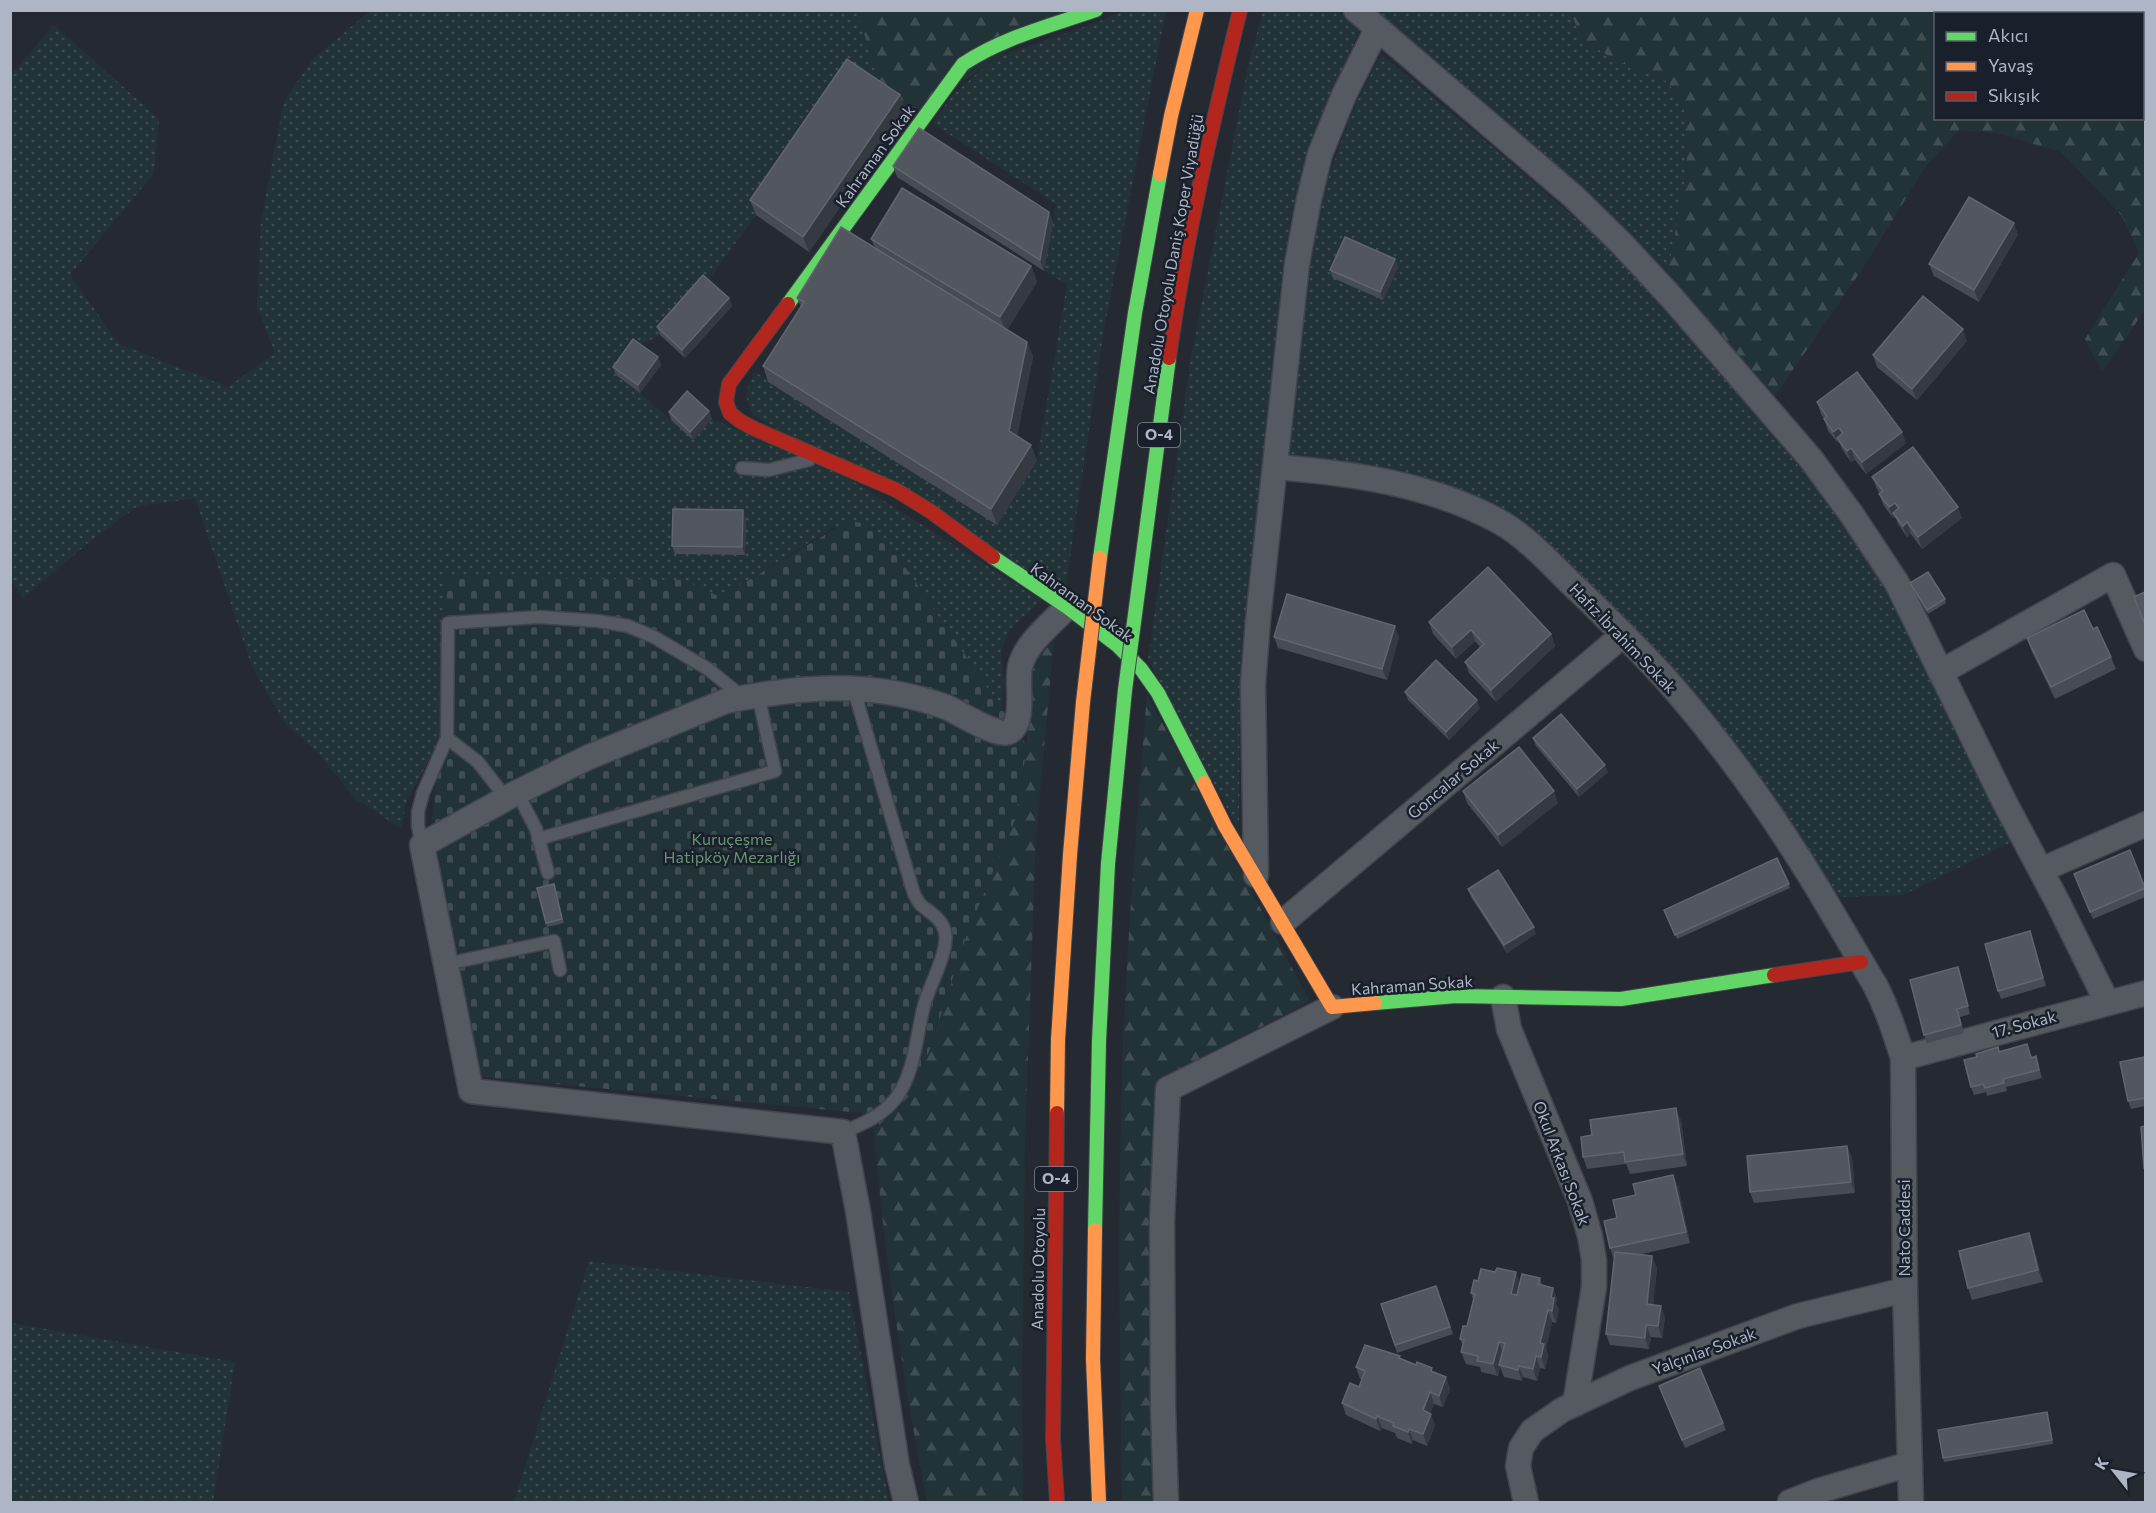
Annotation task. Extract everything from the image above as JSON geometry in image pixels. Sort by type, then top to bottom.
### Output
[{"type":"main road","name":"Kahraman Sokak","points":[[1096,10],[999,43],[976,54],[963,64],[729,384],[725,397],[727,410],[734,418],[755,429],[896,490],[913,500],[1067,607],[1118,646],[1141,669],[1158,693],[1225,826],[1332,1007],[1456,996],[1621,999],[1861,962]]},
{"type":"main road","name":"Anadolu Otoyolu Daniş Koper Viyadüğü","points":[[1070,855],[1083,702],[1096,589],[1135,313],[1171,116],[1197,10]]},
{"type":"main road","name":"Anadolu Otoyolu Daniş Koper Viyadüğü","points":[[1099,1503],[1093,1359],[1098,1041],[1108,864],[1125,690],[1174,322],[1212,123],[1240,10]]},
{"type":"main road","name":"Anadolu Otoyolu","points":[[1057,1503],[1053,1438],[1058,1040],[1070,855]]},
{"type":"street","points":[[1356,10],[1574,197],[1622,244],[1811,459],[1898,583],[2004,801],[2107,1002]]},
{"type":"street","points":[[1256,878],[1253,684],[1297,264],[1309,200],[1324,144],[1344,95],[1377,29]]},
{"type":"street","name":"Hafız İbrahim Sokak","points":[[1275,467],[1371,477],[1419,490],[1463,505],[1518,534],[1663,676],[1729,758],[1806,869],[1861,962]]},
{"type":"street","points":[[1941,672],[2113,575],[2145,650]]},
{"type":"street","points":[[906,1503],[897,1465],[858,1211],[843,1132],[471,1091],[422,845],[511,795],[589,757],[726,701],[801,689],[853,687],[912,697],[947,708],[994,731],[1003,734],[1010,732],[1019,714],[1019,669],[1022,659],[1067,607]]},
{"type":"street","name":"Goncalar Sokak","points":[[1283,922],[1623,635]]},
{"type":"street","points":[[2041,870],[2145,824]]},
{"type":"street","name":"Nato Caddesi","points":[[1861,962],[1884,1004],[1903,1058],[1905,1290],[1911,1503]]},
{"type":"street","name":"17. Sokak","points":[[1903,1058],[2145,993]]},
{"type":"street","name":"Okul Arkası Sokak","points":[[1503,997],[1509,1029],[1580,1200],[1592,1244],[1594,1287],[1575,1404]]},
{"type":"street","points":[[1166,1503],[1162,1221],[1168,1089],[1332,1007]]},
{"type":"street","name":"Yalçınlar Sokak","points":[[1526,1503],[1518,1466],[1521,1448],[1532,1431],[1562,1410],[1630,1378],[1798,1316],[1905,1290]]},
{"type":"street","points":[[1790,1503],[1818,1491],[1910,1464]]},
{"type":"lane","points":[[742,468],[769,470],[821,457]]},
{"type":"lane","points":[[422,845],[418,812],[423,793],[447,738],[447,623],[539,617],[598,621],[628,626],[654,637],[725,680],[734,690],[749,697],[775,771],[538,839]]},
{"type":"lane","points":[[843,1132],[884,1111],[903,1086],[914,1054],[924,1006],[944,946],[946,933],[941,922],[920,904],[914,894],[853,687]]},
{"type":"lane","points":[[447,738],[478,762],[530,816],[548,873]]},
{"type":"lane","points":[[446,964],[554,941],[560,970]]},
{"type":"green space","points":[[857,10],[884,96],[756,215],[707,282],[660,335],[636,347],[616,375],[693,440],[712,419],[832,468],[1041,600],[1009,630],[1001,651],[1004,682],[1002,711],[888,542],[833,528],[720,597],[683,580],[442,736],[406,802],[402,829],[356,799],[315,750],[287,726],[252,667],[195,498],[136,507],[88,543],[23,598],[11,579],[11,75],[54,25],[159,119],[154,173],[70,275],[119,344],[228,387],[275,353],[257,307],[261,221],[284,101],[314,58],[370,11]]},
{"type":"green space","points":[[857,11],[1068,11],[911,115],[884,96]]},
{"type":"green space","points":[[1122,11],[1166,11],[1104,329],[1065,592],[753,415],[747,394],[755,372],[997,524],[1037,460],[1067,284],[1044,271],[1056,204],[932,123],[952,96],[993,59],[1095,23]]},
{"type":"green space","points":[[1263,11],[1340,11],[1360,28],[1307,158],[1291,217],[1280,288],[1272,387],[1240,678],[1239,831],[1148,659],[1191,358],[1248,66]]},
{"type":"green space","points":[[1378,11],[1570,11],[1582,39],[1615,60],[1668,82],[1684,108],[1687,170],[1667,276],[1601,206]]},
{"type":"green space","points":[[1570,11],[2145,11],[2145,310],[2102,372],[2085,339],[2139,253],[2122,216],[2061,152],[2000,134],[1959,130],[1925,167],[1865,265],[1775,396],[1667,276],[1687,170],[1684,108],[1668,82],[1615,60],[1582,39]]},
{"type":"green space","points":[[1381,54],[1611,250],[1712,361],[1820,492],[1890,594],[2011,842],[1903,895],[1839,897],[1794,833],[1518,521],[1289,459],[1306,291],[1323,193],[1352,112]]},
{"type":"green space","name":"Kuruçeşme Hatipköy Mezarlığı","points":[[850,520],[871,526],[888,542],[1027,746],[1015,820],[968,931],[923,1070],[911,1094],[874,1130],[862,1113],[482,1077],[431,827],[442,736],[444,577],[683,580],[720,597]]},
{"type":"green space","points":[[1054,640],[1036,835],[1025,1141],[1023,1502],[927,1502],[895,1317],[874,1130],[911,1094],[923,1070],[968,931],[1015,820],[1027,746],[1027,686],[1032,664]]},
{"type":"green space","points":[[1147,694],[1309,1000],[1298,1008],[1202,1057],[1156,1089],[1150,1237],[1153,1502],[1122,1502],[1119,1258],[1123,1059],[1131,902]]},
{"type":"green space","points":[[589,1261],[849,1292],[889,1502],[514,1502]]},
{"type":"green space","points":[[11,1323],[235,1362],[213,1502],[11,1502]]},
{"type":"building","points":[[847,59],[900,95],[803,237],[750,200]]},
{"type":"building","points":[[919,128],[1049,212],[1040,260],[893,166]]},
{"type":"building","points":[[902,188],[1031,266],[1000,317],[871,239]]},
{"type":"building","points":[[1969,197],[2014,223],[1974,290],[1929,264]]},
{"type":"building","points":[[841,227],[1027,342],[1009,431],[1031,445],[991,509],[763,366],[804,302],[797,298]]},
{"type":"building","points":[[1345,237],[1395,259],[1380,292],[1330,270]]},
{"type":"building","points":[[703,275],[729,298],[682,350],[657,327]]},
{"type":"building","points":[[1923,296],[1963,329],[1912,389],[1873,355]]},
{"type":"building","points":[[633,339],[658,357],[638,385],[613,367]]},
{"type":"building","points":[[1857,372],[1902,432],[1862,462],[1851,448],[1847,451],[1837,438],[1843,433],[1839,428],[1833,432],[1824,419],[1827,417],[1817,402]]},
{"type":"building","points":[[687,391],[709,411],[690,432],[669,412]]},
{"type":"building","points":[[1913,447],[1958,507],[1918,537],[1907,522],[1903,526],[1893,513],[1899,508],[1895,503],[1889,507],[1879,494],[1883,491],[1872,477]]},
{"type":"building","points":[[673,509],[743,510],[742,547],[672,546]]},
{"type":"building","points":[[1488,567],[1551,634],[1491,690],[1465,662],[1484,644],[1471,630],[1452,647],[1429,622]]},
{"type":"building","points":[[1928,572],[1945,599],[1927,610],[1910,583]]},
{"type":"building","points":[[2145,592],[2145,625],[2134,597]]},
{"type":"building","points":[[1287,594],[1395,626],[1382,669],[1274,637]]},
{"type":"building","points":[[2084,610],[2093,629],[2097,627],[2111,657],[2051,687],[2027,638]]},
{"type":"building","points":[[1436,660],[1477,700],[1446,732],[1405,692]]},
{"type":"building","points":[[1561,714],[1605,765],[1577,789],[1533,738]]},
{"type":"building","points":[[1519,747],[1554,791],[1498,835],[1463,791]]},
{"type":"building","points":[[2130,850],[2145,888],[2090,912],[2074,874]]},
{"type":"building","points":[[1777,858],[1789,884],[1675,935],[1664,910]]},
{"type":"building","points":[[1498,870],[1534,927],[1504,945],[1468,889]]},
{"type":"building","points":[[554,884],[562,919],[546,923],[537,888]]},
{"type":"building","points":[[2030,931],[2043,978],[1998,991],[1985,944]]},
{"type":"building","points":[[1958,967],[1968,1006],[1957,1009],[1961,1025],[1924,1035],[1910,980]]},
{"type":"building","points":[[2027,1044],[2031,1058],[2036,1056],[2039,1070],[2003,1079],[2004,1083],[1985,1088],[1983,1084],[1971,1087],[1964,1060],[1977,1057],[1976,1054],[1998,1047],[1999,1052]]},
{"type":"building","points":[[2145,1057],[2145,1098],[2128,1101],[2120,1062]]},
{"type":"building","points":[[1676,1108],[1683,1154],[1625,1162],[1624,1152],[1583,1157],[1581,1137],[1592,1135],[1590,1120]]},
{"type":"building","points":[[2145,1126],[2145,1168],[2144,1168],[2141,1127]]},
{"type":"building","points":[[1847,1146],[1851,1182],[1750,1192],[1747,1156]]},
{"type":"building","points":[[1673,1175],[1686,1232],[1610,1248],[1604,1221],[1617,1218],[1613,1200],[1636,1195],[1633,1184]]},
{"type":"building","points":[[2029,1233],[2038,1270],[1968,1288],[1959,1251]]},
{"type":"building","points":[[1615,1252],[1652,1256],[1647,1304],[1661,1306],[1658,1326],[1646,1325],[1645,1338],[1606,1334]]},
{"type":"building","points":[[1497,1268],[1516,1272],[1511,1294],[1517,1295],[1522,1274],[1540,1278],[1538,1284],[1553,1288],[1552,1311],[1548,1310],[1540,1343],[1544,1344],[1541,1357],[1536,1356],[1533,1369],[1519,1366],[1518,1370],[1499,1365],[1505,1343],[1499,1342],[1493,1364],[1477,1361],[1478,1356],[1461,1352],[1464,1340],[1460,1339],[1463,1326],[1467,1326],[1475,1294],[1471,1293],[1474,1280],[1478,1281],[1481,1269],[1495,1272]]},
{"type":"building","points":[[1436,1286],[1450,1327],[1395,1345],[1381,1304]]},
{"type":"building","points":[[1365,1345],[1400,1356],[1399,1358],[1416,1365],[1417,1362],[1446,1377],[1439,1396],[1430,1392],[1423,1410],[1431,1414],[1423,1434],[1409,1429],[1408,1432],[1393,1426],[1394,1423],[1377,1416],[1376,1419],[1342,1403],[1350,1383],[1359,1387],[1365,1371],[1356,1367]]},
{"type":"building","points":[[1700,1368],[1723,1423],[1682,1440],[1659,1386]]},
{"type":"building","points":[[2047,1412],[2052,1440],[1943,1458],[1938,1430]]},
{"type":"traffic: fast","points":[[788,304],[963,64],[1011,39],[1096,10]]},
{"type":"traffic: fast","points":[[1100,558],[1135,313],[1160,174]]},
{"type":"traffic: fast","points":[[1108,864],[1125,690],[1169,358]]},
{"type":"traffic: fast","points":[[993,557],[1067,607],[1118,646],[1141,669],[1158,693],[1204,783]]},
{"type":"traffic: fast","points":[[1095,1230],[1099,1041],[1108,864]]},
{"type":"traffic: fast","points":[[1375,1003],[1456,996],[1621,999],[1774,975]]},
{"type":"traffic: slow","points":[[1160,174],[1171,116],[1197,10]]},
{"type":"traffic: slow","points":[[1070,855],[1083,702],[1100,558]]},
{"type":"traffic: slow","points":[[1204,783],[1225,826],[1332,1007],[1375,1003]]},
{"type":"traffic: slow","points":[[1057,1113],[1058,1040],[1070,855]]},
{"type":"traffic: slow","points":[[1095,1230],[1093,1359],[1099,1502]]},
{"type":"traffic: jam","points":[[1169,358],[1191,227],[1240,10]]},
{"type":"traffic: jam","points":[[788,304],[729,384],[726,402],[730,413],[755,429],[896,490],[930,511],[993,557]]},
{"type":"traffic: jam","points":[[1774,975],[1861,962]]},
{"type":"traffic: jam","points":[[1057,1113],[1053,1439],[1057,1502]]}]
